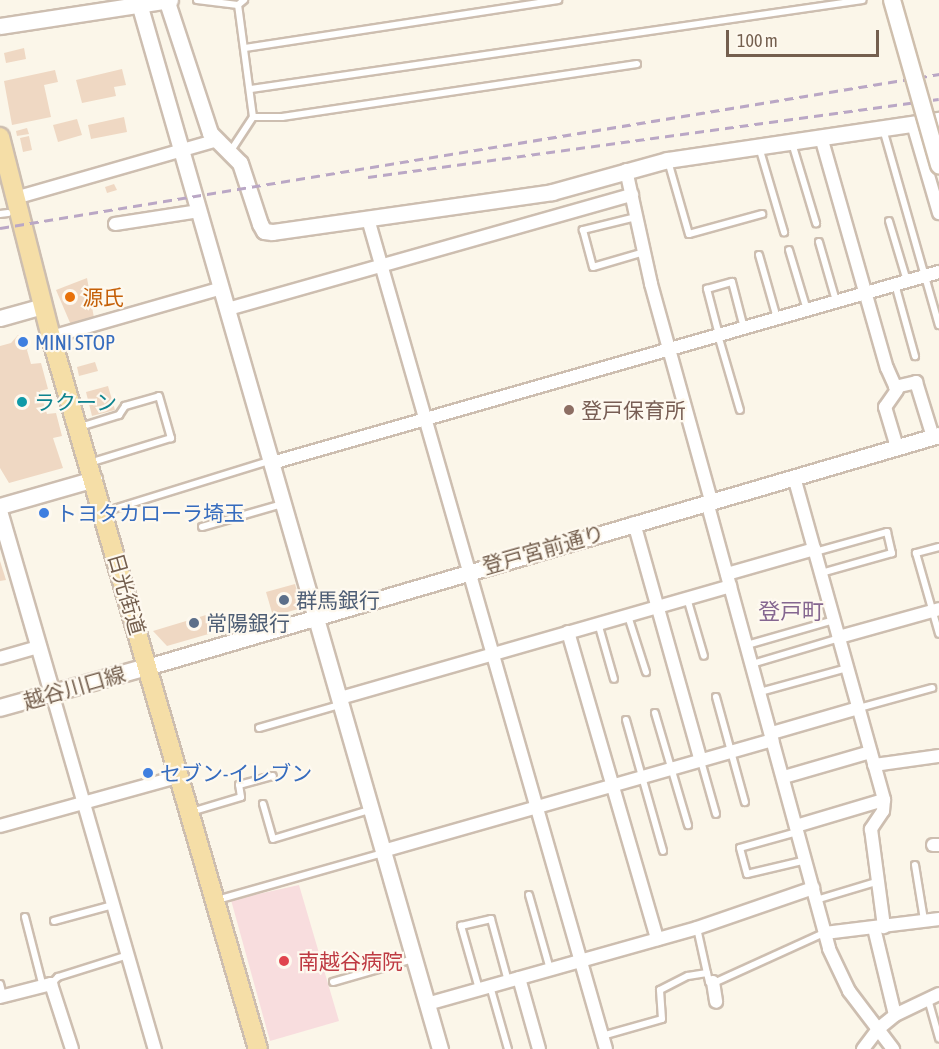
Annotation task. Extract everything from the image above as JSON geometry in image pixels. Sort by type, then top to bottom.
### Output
[{"type":"main road","points":[[892,0],[939,165]]},
{"type":"main road","name":"日光街道","points":[[0,137],[12,205],[92,471],[258,1049]]},
{"type":"main road","name":"越谷川口線","points":[[0,708],[147,667]]},
{"type":"street","points":[[0,26],[138,3],[169,1],[214,141],[230,152],[240,163],[264,231],[368,219],[552,192],[667,160],[939,120]]},
{"type":"street","points":[[138,3],[440,1049]]},
{"type":"street","points":[[913,124],[939,213]]},
{"type":"street","points":[[821,137],[896,387],[885,407],[897,447]]},
{"type":"street","points":[[12,205],[214,141]]},
{"type":"street","points":[[626,170],[668,350],[728,580],[784,777],[825,933],[849,991],[893,1049]]},
{"type":"street","points":[[228,309],[632,195]]},
{"type":"street","points":[[115,224],[199,211]]},
{"type":"street","points":[[368,219],[606,1049]]},
{"type":"street","points":[[272,462],[939,272]]},
{"type":"street","points":[[51,337],[222,288]]},
{"type":"street","points":[[0,318],[43,306]]},
{"type":"street","points":[[896,387],[916,382],[936,436]]},
{"type":"street","name":"登戸宮前通り","points":[[147,667],[316,618],[469,570],[936,436]]},
{"type":"street","points":[[0,506],[92,471]]},
{"type":"street","points":[[794,477],[884,800],[883,811],[871,829],[879,927],[895,1015]]},
{"type":"street","points":[[0,514],[155,1049]]},
{"type":"street","points":[[634,523],[701,761]]},
{"type":"street","points":[[341,701],[687,598],[728,580],[814,550]]},
{"type":"street","points":[[839,638],[936,610]]},
{"type":"street","points":[[568,632],[657,939]]},
{"type":"street","points":[[0,658],[38,647]]},
{"type":"street","points":[[384,852],[731,753],[858,708]]},
{"type":"street","points":[[784,777],[870,752]]},
{"type":"street","points":[[874,765],[939,756]]},
{"type":"street","points":[[0,826],[180,776]]},
{"type":"street","points":[[797,829],[884,800]]},
{"type":"street","points":[[427,1004],[814,894]]},
{"type":"street","points":[[825,933],[939,919]]},
{"type":"street","points":[[710,977],[716,1002]]},
{"type":"street","points":[[513,980],[539,1049]]},
{"type":"street","points":[[1,992],[47,983],[72,1049]]},
{"type":"street","points":[[863,1049],[878,1029],[895,1015],[934,997]]},
{"type":"lane","points":[[197,0],[238,5],[244,0]]},
{"type":"lane","points":[[245,48],[558,0]]},
{"type":"lane","points":[[251,89],[863,0]]},
{"type":"lane","points":[[230,152],[253,117],[238,5]]},
{"type":"lane","points":[[253,117],[282,117],[637,64]]},
{"type":"lane","points":[[883,128],[939,325]]},
{"type":"lane","points":[[792,142],[816,223]]},
{"type":"lane","points":[[759,147],[784,232]]},
{"type":"lane","points":[[667,160],[689,234],[762,214]]},
{"type":"lane","points":[[0,214],[12,205]]},
{"type":"lane","points":[[637,217],[583,230],[593,267],[645,252]]},
{"type":"lane","points":[[889,221],[915,356]]},
{"type":"lane","points":[[819,242],[836,301]]},
{"type":"lane","points":[[789,250],[807,310]]},
{"type":"lane","points":[[759,255],[777,318]]},
{"type":"lane","points":[[740,410],[707,289],[732,282],[744,327]]},
{"type":"lane","points":[[79,427],[119,415],[125,406],[159,396],[171,438],[92,471]]},
{"type":"lane","points":[[104,513],[272,462]]},
{"type":"lane","points":[[202,528],[284,504]]},
{"type":"lane","points":[[814,550],[887,532],[892,553],[821,573]]},
{"type":"lane","points":[[939,547],[916,553],[936,610],[939,634]]},
{"type":"lane","points":[[687,598],[704,656]]},
{"type":"lane","points":[[628,615],[646,672]]},
{"type":"lane","points":[[747,645],[834,620]]},
{"type":"lane","points":[[598,623],[614,679]]},
{"type":"lane","points":[[752,664],[839,638]]},
{"type":"lane","points":[[760,692],[847,668]]},
{"type":"lane","points":[[858,708],[932,688]]},
{"type":"lane","points":[[716,697],[745,802]]},
{"type":"lane","points":[[259,728],[341,701]]},
{"type":"lane","points":[[655,713],[688,825]]},
{"type":"lane","points":[[626,720],[663,851]]},
{"type":"lane","points":[[701,761],[716,814]]},
{"type":"lane","points":[[190,812],[241,797],[239,785],[273,776]]},
{"type":"lane","points":[[263,804],[273,839],[371,810]]},
{"type":"lane","points":[[797,829],[740,848],[747,874],[806,860]]},
{"type":"lane","points":[[216,900],[384,852]]},
{"type":"lane","points":[[915,865],[924,921]]},
{"type":"lane","points":[[814,894],[876,882]]},
{"type":"lane","points":[[530,896],[550,969]]},
{"type":"lane","points":[[54,921],[113,905]]},
{"type":"lane","points":[[25,917],[47,983],[58,976],[128,955]]},
{"type":"lane","points":[[508,1049],[462,926],[490,919],[513,980]]},
{"type":"lane","points":[[697,928],[710,977]]},
{"type":"lane","points":[[602,1036],[662,1019],[660,990],[688,976],[710,977],[825,933]]},
{"type":"lane","points":[[333,982],[414,959]]},
{"type":"lane","points":[[934,997],[939,1038]]},
{"type":"shaded area","name":"南越谷病院","points":[[299,885],[339,1021],[270,1041],[231,900]]},
{"type":"building","points":[[24,48],[26,59],[6,63],[4,53]]},
{"type":"building","points":[[122,69],[126,85],[114,87],[116,96],[82,103],[76,80]]},
{"type":"building","points":[[55,70],[58,82],[44,85],[51,117],[12,125],[4,81]]},
{"type":"building","points":[[124,117],[127,132],[91,139],[88,125]]},
{"type":"building","points":[[77,119],[82,135],[58,142],[53,125]]},
{"type":"building","points":[[27,128],[29,134],[17,136],[16,131]]},
{"type":"building","points":[[29,136],[32,150],[23,152],[20,138]]},
{"type":"building","points":[[114,184],[117,190],[107,193],[105,187]]},
{"type":"building","points":[[87,278],[94,318],[71,325],[56,290]]},
{"type":"building","name":"ラクーン","points":[[18,335],[30,344],[27,350],[31,364],[41,363],[48,389],[40,391],[47,414],[56,413],[62,436],[53,438],[63,468],[9,483],[0,468],[0,346],[11,343]]},
{"type":"building","points":[[95,362],[98,371],[79,376],[77,367]]},
{"type":"building","points":[[108,386],[115,410],[92,416],[86,392]]},
{"type":"building","points":[[0,561],[6,580],[0,581]]},
{"type":"building","name":"群馬銀行","points":[[295,584],[302,608],[273,616],[266,592]]},
{"type":"building","name":"常陽銀行","points":[[206,615],[212,633],[167,646],[153,631]]},
{"type":"railway","points":[[0,228],[939,74]]},
{"type":"railway","points":[[368,177],[939,99]]},
{"type":"place","name":"源氏","points":[[70,297]]},
{"type":"place","name":"MINI STOP","points":[[23,342]]},
{"type":"place","name":"ラクーン","points":[[22,402]]},
{"type":"place","name":"登戸保育所","points":[[569,410]]},
{"type":"place","name":"トヨタカローラ埼玉","points":[[44,513]]},
{"type":"place","name":"群馬銀行","points":[[284,600]]},
{"type":"place","name":"常陽銀行","points":[[194,623]]},
{"type":"place","name":"セブン-イレブン","points":[[148,773]]},
{"type":"place","name":"南越谷病院","points":[[284,961]]},
{"type":"district","name":"登戸町","points":[[791,612]]}]
